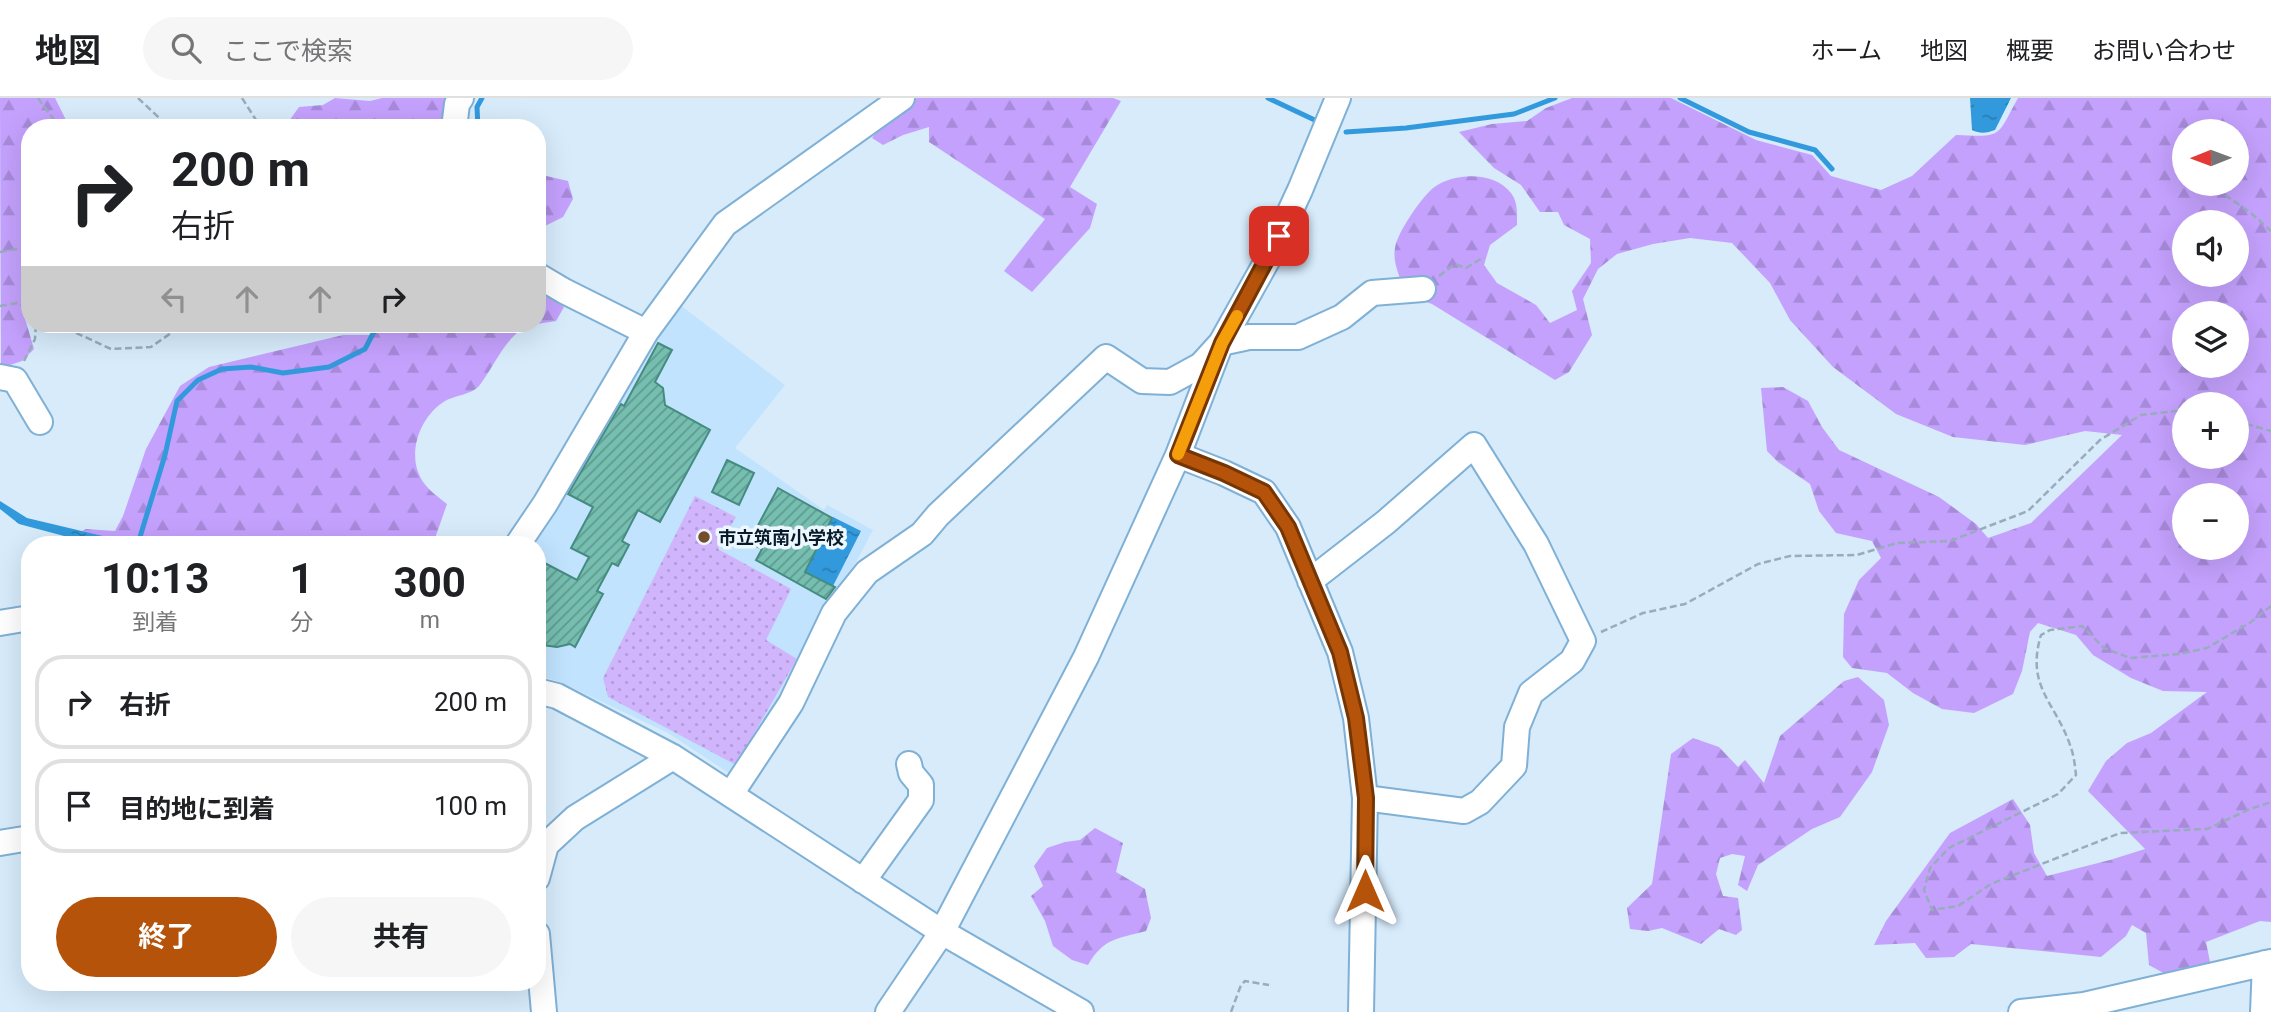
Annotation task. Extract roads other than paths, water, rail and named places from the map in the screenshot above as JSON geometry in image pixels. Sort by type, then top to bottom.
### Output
[{"type":"street","points":[[455,119],[457,104],[461,98]]},
{"type":"street","points":[[523,536],[646,332],[725,224],[902,98]]},
{"type":"street","points":[[888,1012],[942,932],[1086,657],[1178,455],[1222,343],[1268,259],[1338,98]]},
{"type":"street","points":[[546,280],[646,332]]},
{"type":"street","points":[[731,794],[791,703],[834,613],[867,572],[922,534],[938,515],[1107,357],[1142,381],[1170,382],[1201,365],[1222,343],[1249,337],[1298,337],[1342,317],[1372,293],[1423,289]]},
{"type":"street","points":[[8,378],[40,422]]},
{"type":"street","points":[[1311,581],[1386,522],[1474,445],[1536,544],[1583,641],[1573,661],[1531,693],[1517,727],[1514,766],[1480,802],[1464,811],[1366,798]]},
{"type":"street","points":[[1178,455],[1264,492],[1288,527],[1340,652],[1356,718],[1366,798],[1361,1012]]},
{"type":"street","points":[[0,623],[21,620]]},
{"type":"street","points":[[546,693],[557,696],[673,757],[942,932],[1081,1012]]},
{"type":"street","points":[[546,845],[575,818],[673,757]]},
{"type":"street","points":[[863,881],[921,800],[921,785],[911,773],[909,764]]},
{"type":"street","points":[[0,843],[21,840]]},
{"type":"street","points":[[2021,1012],[2084,1005],[2268,963],[2263,1012]]},
{"type":"street","points":[[541,991],[544,1012]]},
{"type":"water","points":[[1970,98],[2011,98],[1995,130],[1983,133],[1972,130]]},
{"type":"water","points":[[0,501],[27,518],[103,536],[64,536],[19,524],[0,509]]},
{"type":"water","points":[[833,517],[861,531],[833,586],[805,572]]},
{"type":"waterway","points":[[478,119],[477,107],[482,98]]},
{"type":"waterway","points":[[1268,98],[1321,123]]},
{"type":"waterway","points":[[1346,132],[1406,128],[1514,114],[1555,98]]},
{"type":"waterway","points":[[1680,98],[1749,132],[1815,150],[1832,169]]},
{"type":"waterway","points":[[140,536],[165,455],[177,401],[198,380],[222,369],[251,367],[283,373],[329,367],[365,349],[373,333]]},
{"type":"place","name":"市立筑南小学校","points":[[704,537]]}]
